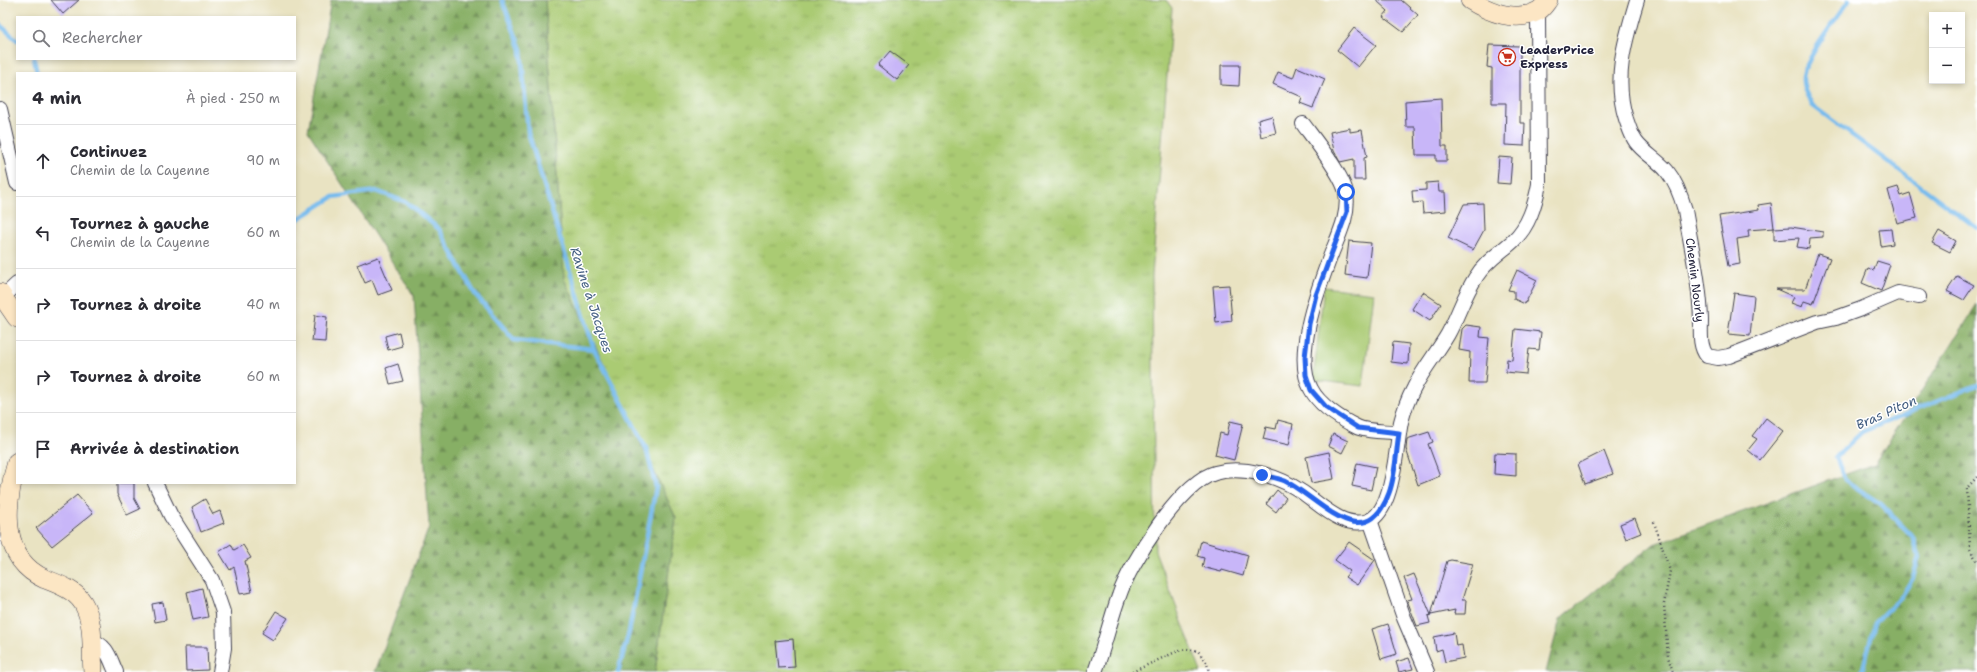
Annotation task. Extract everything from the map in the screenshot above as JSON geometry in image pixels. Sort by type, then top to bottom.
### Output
[{"type":"street","points":[[1095,672],[1119,594],[1146,543],[1167,513],[1195,482],[1215,473],[1240,471],[1262,475],[1285,481],[1338,517],[1354,523],[1370,520],[1382,507],[1389,493],[1399,433],[1407,401],[1416,383],[1453,324],[1476,276],[1486,264],[1514,240],[1525,225],[1535,206],[1539,184],[1543,6],[1522,16],[1502,15],[1484,9],[1470,0]]},
{"type":"street","name":"Chemin Nourly","points":[[1637,0],[1622,53],[1619,76],[1622,105],[1630,132],[1636,142],[1667,171],[1681,195],[1685,210],[1701,304],[1701,343],[1706,356],[1718,358],[1729,356],[1817,322],[1836,318],[1861,309],[1898,293],[1919,298]]},
{"type":"street","points":[[0,109],[16,179]]},
{"type":"street","points":[[1303,124],[1337,173],[1346,192],[1347,212],[1316,295],[1306,341],[1306,375],[1311,390],[1326,407],[1358,428],[1399,433]]},
{"type":"street","points":[[16,285],[2,295],[16,316]]},
{"type":"street","points":[[16,466],[5,505],[4,522],[8,545],[15,561],[23,568],[33,574],[64,587],[83,602],[88,613],[92,641],[93,672]]},
{"type":"street","points":[[155,484],[171,516],[212,580],[223,612],[224,648],[220,672]]},
{"type":"street","points":[[1370,520],[1404,618],[1427,672]]},
{"type":"street","points":[[92,641],[98,642],[105,648],[116,672]]},
{"type":"path","points":[[1977,477],[1968,488],[1970,549],[1977,560]]},
{"type":"path","points":[[1654,522],[1670,571],[1664,604],[1668,657],[1672,672]]},
{"type":"path","points":[[1132,672],[1187,649],[1198,651],[1207,664],[1209,672]]},
{"type":"green space","points":[[331,0],[545,0],[564,279],[676,518],[655,672],[375,672],[429,527],[414,296],[308,131]]},
{"type":"green space","points":[[545,0],[1166,0],[1172,8],[1152,276],[1155,551],[1201,672],[655,672],[676,518],[564,279]]},
{"type":"green space","points":[[1324,287],[1374,293],[1363,386],[1313,380]]},
{"type":"green space","points":[[1977,305],[1977,672],[1546,672],[1560,619],[1654,544],[1874,464]]},
{"type":"building","points":[[51,0],[79,0],[63,14]]},
{"type":"building","points":[[1376,0],[1401,0],[1418,15],[1403,32],[1383,17],[1388,11]]},
{"type":"building","points":[[1354,28],[1376,45],[1358,67],[1337,50]]},
{"type":"building","points":[[1489,45],[1520,46],[1520,123],[1525,123],[1524,146],[1505,145],[1506,103],[1492,103],[1492,68],[1487,67]]},
{"type":"building","points":[[890,51],[909,65],[897,80],[878,65]]},
{"type":"building","points":[[1221,65],[1240,65],[1239,86],[1221,85]]},
{"type":"building","points":[[1297,67],[1325,79],[1313,108],[1300,103],[1302,97],[1273,84],[1278,72],[1293,78]]},
{"type":"building","points":[[1441,98],[1442,146],[1447,146],[1447,161],[1436,161],[1436,155],[1416,155],[1415,127],[1406,127],[1405,101]]},
{"type":"building","points":[[1272,116],[1276,133],[1261,137],[1258,120]]},
{"type":"building","points":[[1350,128],[1350,132],[1362,130],[1367,157],[1364,158],[1365,180],[1354,180],[1354,159],[1340,162],[1334,151],[1330,132]]},
{"type":"building","points":[[1499,157],[1512,158],[1510,184],[1497,183]]},
{"type":"building","points":[[1438,182],[1439,192],[1445,192],[1446,211],[1423,213],[1422,202],[1413,203],[1412,191],[1426,190],[1426,183]]},
{"type":"building","points":[[1898,187],[1901,196],[1910,193],[1917,218],[1897,223],[1888,190]]},
{"type":"building","points":[[1483,203],[1484,230],[1473,250],[1448,238],[1464,204]]},
{"type":"building","points":[[1771,203],[1774,228],[1748,230],[1749,237],[1737,239],[1740,264],[1728,266],[1719,216],[1759,210],[1758,205]]},
{"type":"building","points":[[1791,227],[1823,232],[1823,237],[1810,238],[1809,249],[1797,247],[1799,238],[1774,240],[1774,228]]},
{"type":"building","points":[[1891,229],[1893,244],[1881,246],[1879,230]]},
{"type":"building","points":[[1939,231],[1956,241],[1950,252],[1932,243]]},
{"type":"building","points":[[1349,241],[1371,243],[1367,278],[1345,275]]},
{"type":"building","points":[[1818,254],[1830,258],[1813,304],[1804,301],[1802,307],[1791,303],[1794,297],[1776,289],[1805,289]]},
{"type":"building","points":[[378,257],[392,290],[378,295],[372,280],[365,283],[357,265]]},
{"type":"building","points":[[1877,261],[1890,265],[1881,291],[1862,283],[1868,268],[1874,270]]},
{"type":"building","points":[[1517,270],[1537,280],[1525,304],[1514,299],[1514,291],[1508,290]]},
{"type":"building","points":[[1957,276],[1974,285],[1964,300],[1947,291]]},
{"type":"building","points":[[1229,285],[1232,321],[1216,323],[1213,286]]},
{"type":"building","points":[[1423,292],[1441,304],[1430,321],[1412,309]]},
{"type":"building","points":[[1734,293],[1754,296],[1750,336],[1728,334]]},
{"type":"building","points":[[315,315],[327,317],[325,342],[312,341]]},
{"type":"building","points":[[1466,325],[1481,327],[1480,337],[1489,338],[1485,383],[1469,383],[1470,352],[1459,350],[1462,329]]},
{"type":"building","points":[[1515,329],[1541,332],[1539,350],[1529,349],[1526,374],[1506,372],[1507,359],[1512,360]]},
{"type":"building","points":[[399,332],[402,346],[388,350],[385,336]]},
{"type":"building","points":[[1393,342],[1409,344],[1408,364],[1391,362]]},
{"type":"building","points":[[398,364],[403,381],[390,384],[386,368]]},
{"type":"building","points":[[1766,418],[1783,431],[1760,460],[1748,450],[1757,439],[1752,436]]},
{"type":"building","points":[[1278,420],[1293,424],[1289,445],[1263,439],[1266,427],[1276,429]]},
{"type":"building","points":[[1230,421],[1243,424],[1234,460],[1215,455],[1220,433],[1227,435]]},
{"type":"building","points":[[1429,432],[1433,442],[1428,444],[1440,476],[1418,485],[1406,449],[1407,439]]},
{"type":"building","points":[[1333,434],[1348,441],[1342,453],[1328,446]]},
{"type":"building","points":[[1604,451],[1613,474],[1585,484],[1578,464]]},
{"type":"building","points":[[1329,452],[1334,479],[1311,483],[1306,457]]},
{"type":"building","points":[[1495,453],[1516,454],[1516,476],[1494,474]]},
{"type":"building","points":[[1357,463],[1376,467],[1371,490],[1352,486]]},
{"type":"building","points":[[117,484],[134,484],[134,498],[140,509],[127,515],[117,494]]},
{"type":"building","points":[[1277,490],[1286,498],[1276,512],[1266,504]]},
{"type":"building","points":[[77,495],[93,513],[52,546],[36,528]]},
{"type":"building","points":[[205,499],[213,514],[220,511],[224,523],[201,532],[192,507]]},
{"type":"building","points":[[1635,518],[1641,533],[1626,539],[1620,524]]},
{"type":"building","points":[[1201,541],[1248,555],[1243,576],[1222,570],[1221,572],[1202,567],[1204,558],[1197,556]]},
{"type":"building","points":[[1349,542],[1375,560],[1357,585],[1345,577],[1350,571],[1335,560]]},
{"type":"building","points":[[231,544],[234,550],[243,545],[251,558],[245,561],[252,592],[240,594],[234,567],[230,570],[219,552]]},
{"type":"building","points":[[1451,560],[1473,564],[1462,600],[1466,600],[1465,614],[1454,614],[1455,610],[1431,615],[1447,561]]},
{"type":"building","points":[[1414,574],[1431,615],[1428,616],[1430,623],[1417,626],[1407,600],[1412,599],[1404,578]]},
{"type":"building","points":[[202,588],[208,617],[193,620],[187,592]]},
{"type":"building","points":[[163,602],[166,620],[155,622],[152,604]]},
{"type":"building","points":[[276,611],[288,618],[273,640],[262,633]]},
{"type":"building","points":[[1388,624],[1397,654],[1381,659],[1372,629]]},
{"type":"building","points":[[1454,633],[1456,646],[1462,645],[1464,658],[1445,662],[1442,649],[1436,651],[1434,637]]},
{"type":"building","points":[[793,639],[795,667],[778,668],[775,641]]},
{"type":"building","points":[[185,647],[207,647],[208,670],[186,671]]},
{"type":"building","points":[[1409,658],[1413,669],[1399,672],[1396,662]]},
{"type":"waterway","name":"Ravine à Jacques","points":[[502,0],[521,49],[528,132],[594,349],[646,448],[656,487],[629,632],[618,672]]},
{"type":"waterway","name":"Bras Piton","points":[[1849,0],[1830,27],[1805,69],[1803,85],[1811,103],[1977,228]]},
{"type":"waterway","points":[[0,25],[16,39]]},
{"type":"waterway","points":[[34,60],[37,72]]},
{"type":"waterway","points":[[296,220],[333,197],[376,191],[406,202],[439,229],[475,294],[514,340],[594,349]]},
{"type":"waterway","name":"Bras Piton","points":[[1862,672],[1875,623],[1901,597],[1913,578],[1919,556],[1913,537],[1881,504],[1845,480],[1836,457],[1862,432],[1977,385]]},
{"type":"place","name":"LeaderPrice Express","points":[[1507,57]]},
{"type":"route","points":[[1262,475],[1285,481],[1302,491],[1338,517],[1354,523],[1370,520],[1382,507],[1389,493],[1399,433],[1358,428],[1326,407],[1311,390],[1306,375],[1305,357],[1309,324],[1316,295],[1347,212],[1346,192]]}]
